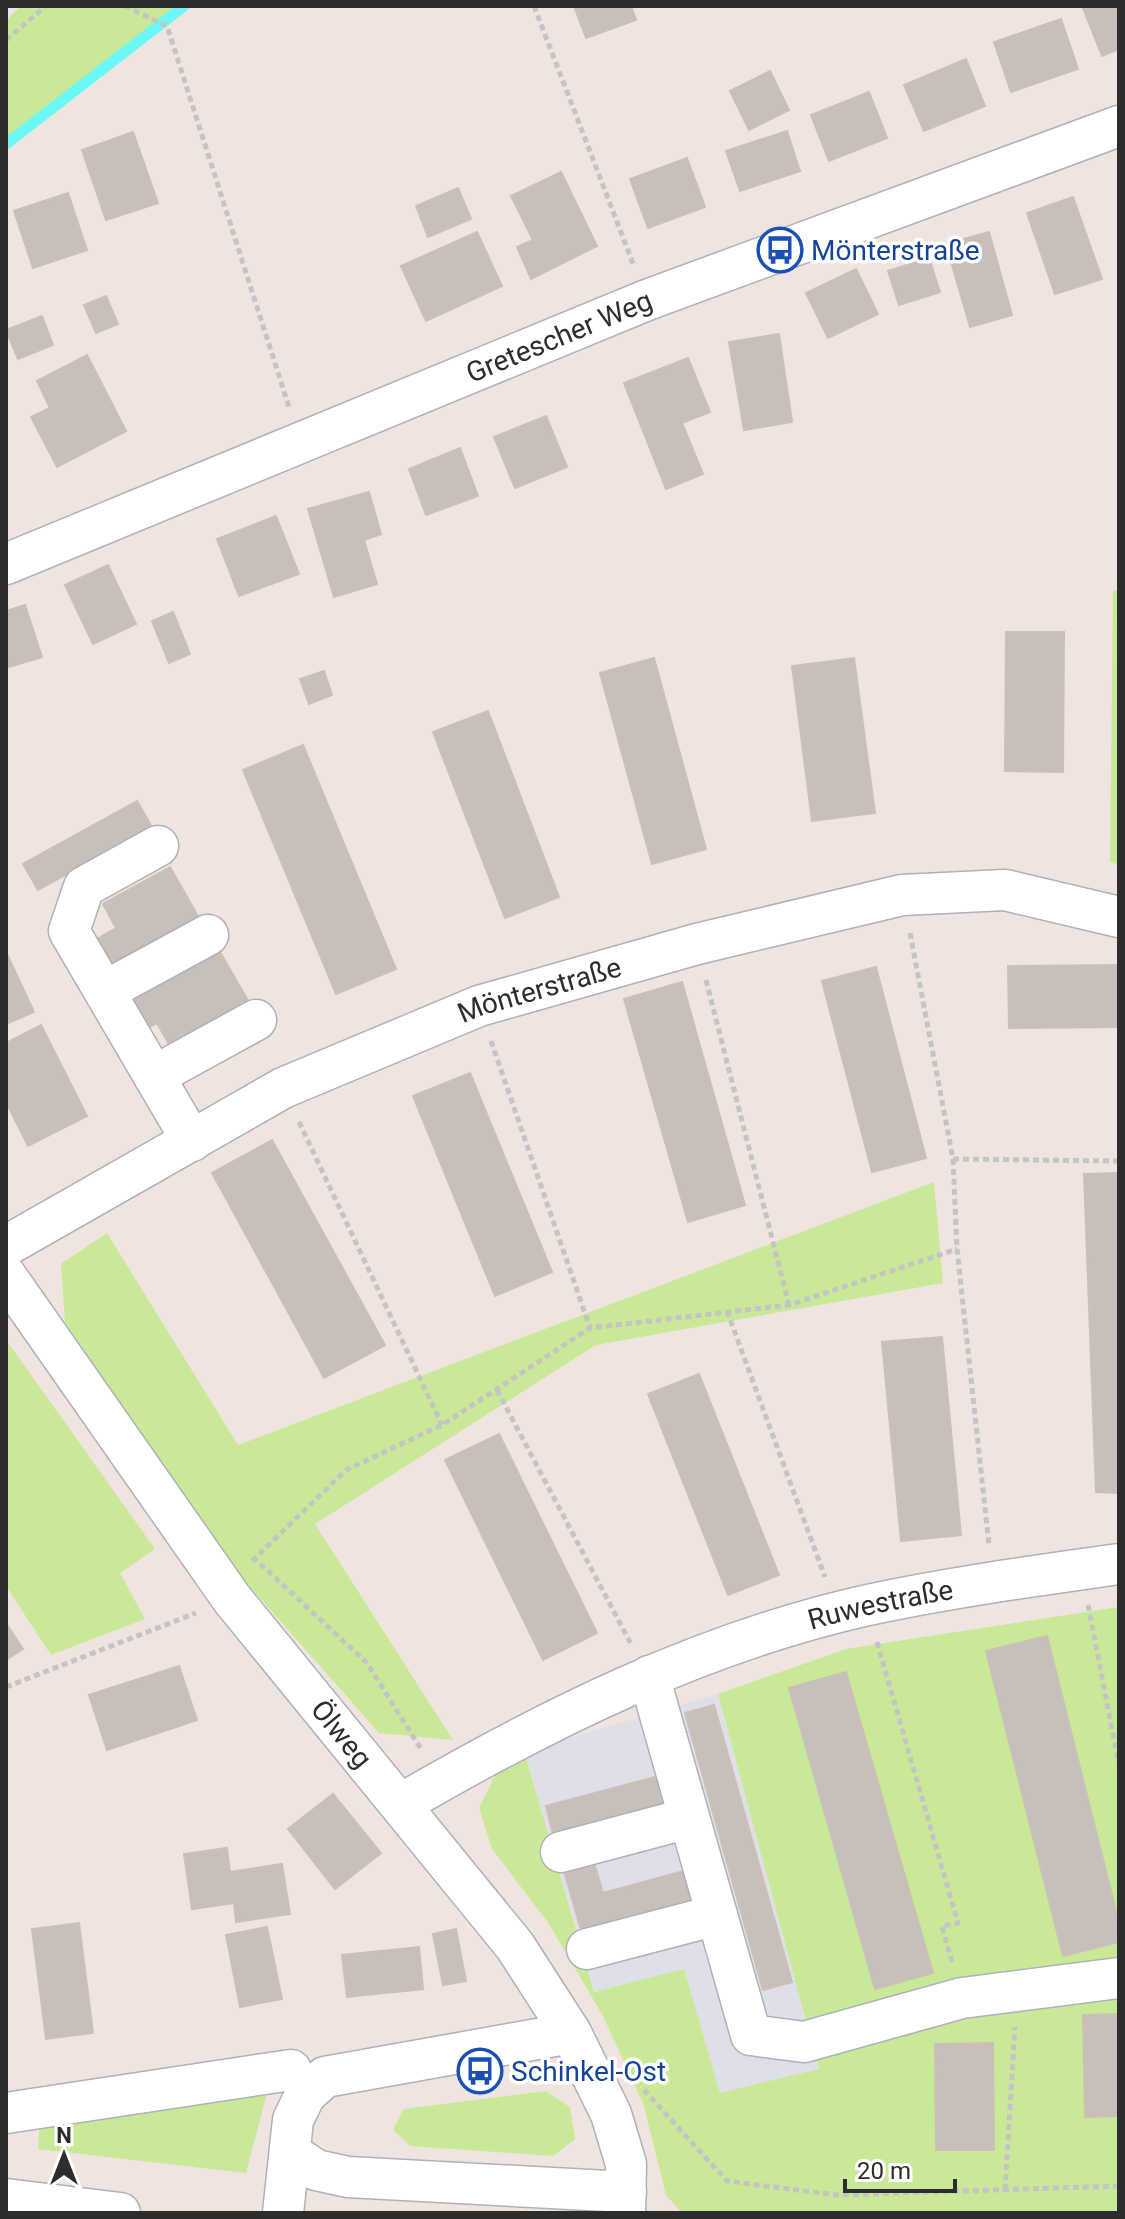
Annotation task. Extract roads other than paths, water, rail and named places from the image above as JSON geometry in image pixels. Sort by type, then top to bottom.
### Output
[{"type":"street","name":"Gretescher Weg","points":[[6,564],[647,300],[1119,126]]},
{"type":"street","points":[[158,846],[84,887],[69,931],[192,1141]]},
{"type":"street","name":"Mönterstraße","points":[[6,1246],[283,1088],[479,1006],[697,944],[902,895],[1005,890],[1119,917]]},
{"type":"street","points":[[105,991],[208,935]]},
{"type":"street","points":[[154,1076],[256,1020]]},
{"type":"street","name":"Ölweg","points":[[6,1276],[232,1599],[515,1946],[571,2033],[611,2114],[626,2164],[626,2202]]},
{"type":"street","name":"Ruwestraße","points":[[401,1804],[534,1731],[649,1676],[742,1642],[853,1609],[993,1582],[1100,1566]]},
{"type":"street","points":[[649,1676],[751,2035],[804,2042],[962,1998],[1119,1978]]},
{"type":"street","points":[[561,1852],[689,1818]]},
{"type":"street","points":[[587,1949],[717,1915]]},
{"type":"street","points":[[283,2213],[293,2120],[305,2095],[325,2077],[571,2033]]},
{"type":"street","points":[[6,2113],[291,2070]]},
{"type":"street","points":[[291,2153],[316,2170],[348,2177],[626,2202]]},
{"type":"street","points":[[6,2199],[120,2213]]},
{"type":"waterway","points":[[6,144],[184,6]]},
{"type":"place","name":"Mönterstraße","points":[[780,250]]},
{"type":"place","name":"Schinkel-Ost","points":[[480,2071]]}]
